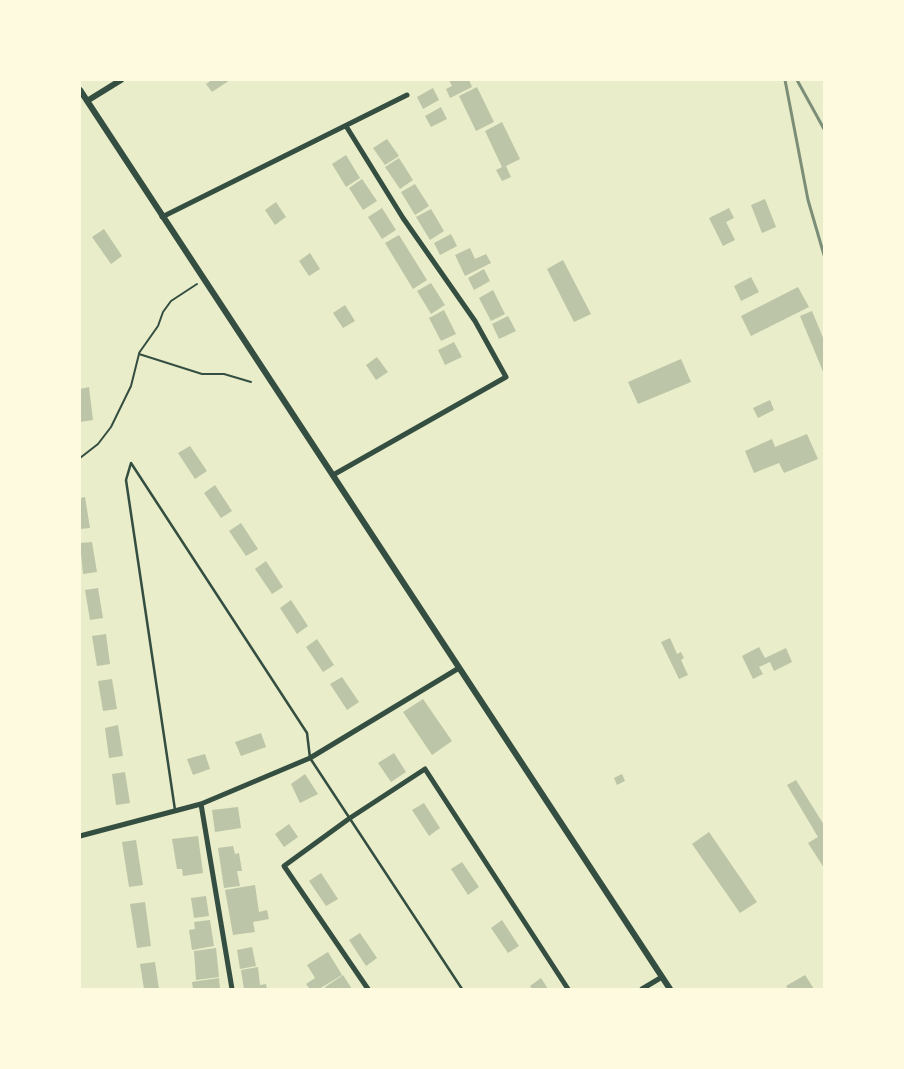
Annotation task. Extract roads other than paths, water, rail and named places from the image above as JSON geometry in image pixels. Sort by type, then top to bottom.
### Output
[{"type":"street","points":[[87,101],[121,80]]},
{"type":"street","points":[[80,90],[670,989]]},
{"type":"street","points":[[162,217],[407,95]]},
{"type":"street","points":[[333,476],[506,377],[475,321],[403,218],[346,126]]},
{"type":"street","points":[[80,836],[201,804],[310,758],[459,668]]},
{"type":"street","points":[[368,989],[284,866],[350,818],[425,769],[568,989]]},
{"type":"street","points":[[201,804],[232,989]]},
{"type":"street","points":[[642,989],[662,977]]},
{"type":"lane","points":[[175,811],[126,480],[131,463],[307,733],[310,758],[462,989]]},
{"type":"railway","points":[[785,80],[808,200],[824,255]]},
{"type":"railway","points":[[797,80],[824,129]]}]
